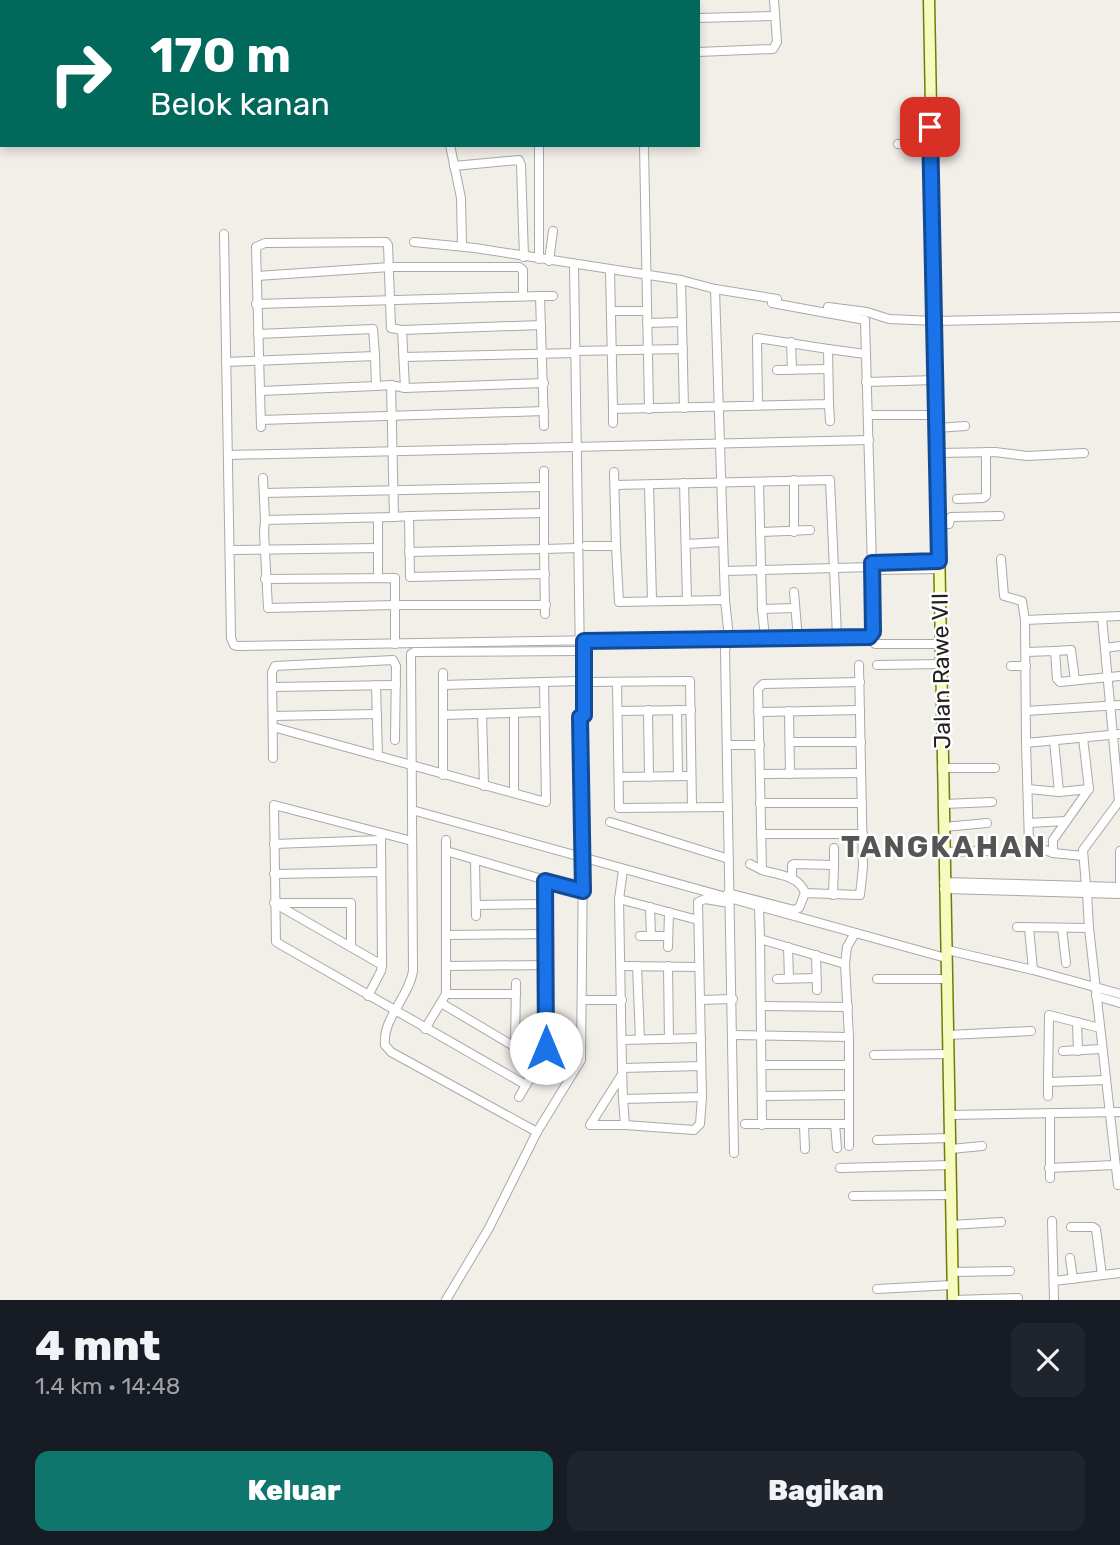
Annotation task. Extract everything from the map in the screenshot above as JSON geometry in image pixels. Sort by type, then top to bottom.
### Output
[{"type":"main road","name":"Jalan Rawe VII","points":[[929,0],[953,1300]]},
{"type":"street","points":[[700,52],[773,49],[777,42],[774,0]]},
{"type":"street","points":[[700,18],[775,16]]},
{"type":"street","points":[[898,144],[930,148]]},
{"type":"street","points":[[450,147],[461,198],[462,246]]},
{"type":"street","points":[[538,260],[539,147]]},
{"type":"street","points":[[644,147],[649,409]]},
{"type":"street","points":[[454,166],[514,159],[521,162],[524,257]]},
{"type":"street","points":[[550,261],[553,231]]},
{"type":"street","points":[[224,234],[231,638],[234,645],[581,644]]},
{"type":"street","points":[[391,328],[390,267],[386,242],[265,243],[256,247],[261,423],[391,415],[544,411]]},
{"type":"street","points":[[414,242],[462,246],[538,260],[681,280],[715,289],[867,312],[888,319],[934,321],[1120,317]]},
{"type":"street","points":[[446,1300],[489,1228],[537,1132],[581,1060],[582,547],[576,447],[574,265]]},
{"type":"street","points":[[257,276],[390,267],[521,267],[523,296]]},
{"type":"street","points":[[610,270],[613,423]]},
{"type":"street","points":[[681,280],[684,408]]},
{"type":"street","points":[[715,289],[725,600],[729,638],[725,650],[734,1153]]},
{"type":"street","points":[[540,296],[544,426]]},
{"type":"street","points":[[256,304],[553,296]]},
{"type":"street","points":[[772,303],[864,319],[872,567],[873,632],[869,637]]},
{"type":"street","points":[[611,311],[646,311]]},
{"type":"street","points":[[647,323],[682,322]]},
{"type":"street","points":[[258,334],[541,325]]},
{"type":"street","points":[[373,329],[376,386]]},
{"type":"street","points":[[402,330],[405,388]]},
{"type":"street","points":[[758,406],[757,338],[865,354]]},
{"type":"street","points":[[791,342],[792,370]]},
{"type":"street","points":[[404,357],[683,349]]},
{"type":"street","points":[[828,349],[830,421]]},
{"type":"street","points":[[226,362],[374,356]]},
{"type":"street","points":[[777,370],[828,369]]},
{"type":"street","points":[[866,382],[936,380]]},
{"type":"street","points":[[260,390],[544,383]]},
{"type":"street","points":[[391,385],[394,517]]},
{"type":"street","points":[[613,409],[829,404]]},
{"type":"street","points":[[868,415],[935,415]]},
{"type":"street","points":[[937,428],[965,426]]},
{"type":"street","points":[[229,455],[869,440]]},
{"type":"street","points":[[938,453],[986,452],[1027,456],[1084,453]]},
{"type":"street","points":[[957,499],[986,496],[986,452]]},
{"type":"street","points":[[263,478],[265,579],[269,608],[395,605],[545,610],[544,471]]},
{"type":"street","points":[[614,472],[617,601],[725,600]]},
{"type":"street","points":[[793,480],[794,532]]},
{"type":"street","points":[[615,485],[830,480],[837,636]]},
{"type":"street","points":[[684,483],[687,601]]},
{"type":"street","points":[[759,483],[765,637]]},
{"type":"street","points":[[649,485],[652,600]]},
{"type":"street","points":[[264,493],[543,487]]},
{"type":"street","points":[[265,520],[543,513]]},
{"type":"street","points":[[410,516],[410,577]]},
{"type":"street","points":[[939,524],[949,524],[951,517],[1000,516]]},
{"type":"street","points":[[378,518],[378,578]]},
{"type":"street","points":[[760,532],[810,530]]},
{"type":"street","points":[[686,544],[723,542]]},
{"type":"street","points":[[409,552],[616,546]]},
{"type":"street","points":[[230,550],[378,548]]},
{"type":"street","points":[[1001,559],[1004,596],[1022,601],[1026,620],[1029,844],[1053,853],[1083,856]]},
{"type":"street","points":[[724,571],[939,565]]},
{"type":"street","points":[[265,579],[545,575]]},
{"type":"street","points":[[395,578],[395,644]]},
{"type":"street","points":[[794,592],[798,639]]},
{"type":"street","points":[[762,609],[794,608]]},
{"type":"street","points":[[1026,620],[1120,616]]},
{"type":"street","points":[[1102,617],[1110,706],[1117,734],[1120,801],[1085,846],[1083,856],[1118,1185]]},
{"type":"street","points":[[869,637],[874,644],[941,644]]},
{"type":"street","points":[[537,1132],[391,1052],[385,1045],[386,1030],[408,989],[413,971],[412,653],[729,638],[869,637]]},
{"type":"street","points":[[1105,648],[1120,646]]},
{"type":"street","points":[[1026,652],[1071,650],[1075,680]]},
{"type":"street","points":[[1055,651],[1058,681],[1120,676]]},
{"type":"street","points":[[273,758],[272,687],[275,666],[396,661],[395,740]]},
{"type":"street","points":[[877,665],[941,664]]},
{"type":"street","points":[[805,893],[860,895],[863,834],[859,665]]},
{"type":"street","points":[[1011,666],[1026,666]]},
{"type":"street","points":[[443,673],[443,775]]},
{"type":"street","points":[[443,685],[690,681],[692,807]]},
{"type":"street","points":[[273,727],[546,802],[544,682]]},
{"type":"street","points":[[617,682],[619,813],[728,807]]},
{"type":"street","points":[[762,870],[758,689],[763,684],[860,682]]},
{"type":"street","points":[[376,685],[378,756]]},
{"type":"street","points":[[272,687],[396,685]]},
{"type":"street","points":[[1026,711],[1120,705]]},
{"type":"street","points":[[648,710],[649,777]]},
{"type":"street","points":[[677,710],[678,776]]},
{"type":"street","points":[[618,711],[691,710]]},
{"type":"street","points":[[758,712],[860,710]]},
{"type":"street","points":[[789,711],[790,774]]},
{"type":"street","points":[[443,715],[544,712]]},
{"type":"street","points":[[514,713],[514,793]]},
{"type":"street","points":[[273,716],[377,714]]},
{"type":"street","points":[[482,714],[484,786]]},
{"type":"street","points":[[1026,743],[1117,734]]},
{"type":"street","points":[[1053,853],[1053,840],[1089,789],[1083,738]]},
{"type":"street","points":[[790,743],[861,741]]},
{"type":"street","points":[[1054,741],[1059,792]]},
{"type":"street","points":[[727,745],[760,745]]},
{"type":"street","points":[[942,768],[995,768]]},
{"type":"street","points":[[760,774],[861,773]]},
{"type":"street","points":[[619,777],[691,776]]},
{"type":"street","points":[[1028,789],[1059,792],[1089,789]]},
{"type":"street","points":[[944,804],[992,802]]},
{"type":"street","points":[[760,803],[862,803]]},
{"type":"street","points":[[412,841],[381,837],[274,805],[276,942],[526,1086]]},
{"type":"street","points":[[412,810],[855,933],[1032,970],[1120,1003]]},
{"type":"street","points":[[1029,823],[1066,821]]},
{"type":"street","points":[[610,822],[729,859]]},
{"type":"street","points":[[944,827],[987,823]]},
{"type":"street","points":[[761,834],[863,834]]},
{"type":"street","points":[[274,844],[381,837]]},
{"type":"street","points":[[368,996],[382,965],[381,837]]},
{"type":"street","points":[[425,1028],[446,994],[446,840]]},
{"type":"street","points":[[833,895],[834,848]]},
{"type":"street","points":[[446,851],[583,891]]},
{"type":"street","points":[[944,852],[987,851]]},
{"type":"street","points":[[1086,889],[1120,885],[1120,851]]},
{"type":"street","points":[[475,860],[476,916]]},
{"type":"street","points":[[622,1071],[590,1125],[694,1130],[700,1124],[702,1097],[698,902],[729,898],[794,910],[799,908],[805,893],[802,885],[792,879],[750,864]]},
{"type":"street","points":[[792,879],[794,864],[834,865]]},
{"type":"street","points":[[623,870],[620,899],[625,1125]]},
{"type":"street","points":[[274,874],[381,872]]},
{"type":"street","points":[[519,1097],[546,1048],[545,881]]},
{"type":"street","points":[[944,886],[1086,889],[1120,894]]},
{"type":"street","points":[[620,899],[698,920]]},
{"type":"street","points":[[274,903],[382,965]]},
{"type":"street","points":[[274,903],[351,903],[351,947]]},
{"type":"street","points":[[476,905],[546,904]]},
{"type":"street","points":[[759,907],[762,1125]]},
{"type":"street","points":[[650,908],[651,936]]},
{"type":"street","points":[[668,947],[669,912]]},
{"type":"street","points":[[1017,927],[1089,928]]},
{"type":"street","points":[[1029,928],[1032,970]]},
{"type":"street","points":[[1062,928],[1066,963]]},
{"type":"street","points":[[849,1146],[849,1037],[845,964],[847,947],[855,933]]},
{"type":"street","points":[[446,935],[546,934]]},
{"type":"street","points":[[640,936],[668,936]]},
{"type":"street","points":[[760,939],[845,964]]},
{"type":"street","points":[[788,947],[789,978]]},
{"type":"street","points":[[816,955],[817,990]]},
{"type":"street","points":[[447,966],[546,965]]},
{"type":"street","points":[[621,966],[699,967]]},
{"type":"street","points":[[638,966],[640,1039]]},
{"type":"street","points":[[668,966],[669,1039]]},
{"type":"street","points":[[777,979],[816,978]]},
{"type":"street","points":[[877,979],[947,979]]},
{"type":"street","points":[[515,1047],[516,983]]},
{"type":"street","points":[[1096,992],[1120,994]]},
{"type":"street","points":[[446,994],[516,994]]},
{"type":"street","points":[[701,1000],[733,999]]},
{"type":"street","points":[[582,1000],[622,1000]]},
{"type":"street","points":[[441,1003],[541,1060]]},
{"type":"street","points":[[761,1006],[848,1007]]},
{"type":"street","points":[[1048,1096],[1049,1015],[1100,1028]]},
{"type":"street","points":[[1077,1022],[1078,1051]]},
{"type":"street","points":[[948,1035],[1031,1031]]},
{"type":"street","points":[[733,1035],[849,1037]]},
{"type":"street","points":[[622,1040],[701,1038]]},
{"type":"street","points":[[1063,1051],[1102,1049]]},
{"type":"street","points":[[874,1055],[949,1054]]},
{"type":"street","points":[[762,1065],[849,1065]]},
{"type":"street","points":[[622,1071],[701,1066]]},
{"type":"street","points":[[1048,1082],[1106,1080]]},
{"type":"street","points":[[762,1096],[849,1095]]},
{"type":"street","points":[[623,1099],[702,1097]]},
{"type":"street","points":[[950,1115],[1120,1112]]},
{"type":"street","points":[[1050,1114],[1050,1178]]},
{"type":"street","points":[[745,1124],[849,1124]]},
{"type":"street","points":[[804,1125],[805,1149]]},
{"type":"street","points":[[835,1125],[837,1148]]},
{"type":"street","points":[[877,1140],[982,1146]]},
{"type":"street","points":[[840,1168],[951,1165]]},
{"type":"street","points":[[1049,1168],[1115,1165]]},
{"type":"street","points":[[853,1196],[951,1195]]},
{"type":"street","points":[[1052,1221],[1055,1300]]},
{"type":"street","points":[[951,1225],[1002,1222]]},
{"type":"street","points":[[1071,1227],[1096,1229],[1102,1275]]},
{"type":"street","points":[[1070,1258],[1073,1279]]},
{"type":"street","points":[[952,1272],[1010,1271]]},
{"type":"street","points":[[1054,1281],[1120,1273]]},
{"type":"street","points":[[877,1289],[952,1285]]},
{"type":"street","points":[[953,1300],[1018,1298]]},
{"type":"district","name":"TANGKAHAN","points":[[944,847]]},
{"type":"route","points":[[546,1048],[545,881],[583,891],[580,717],[584,717],[584,641],[869,637],[873,632],[872,563],[939,561],[930,127]]}]
